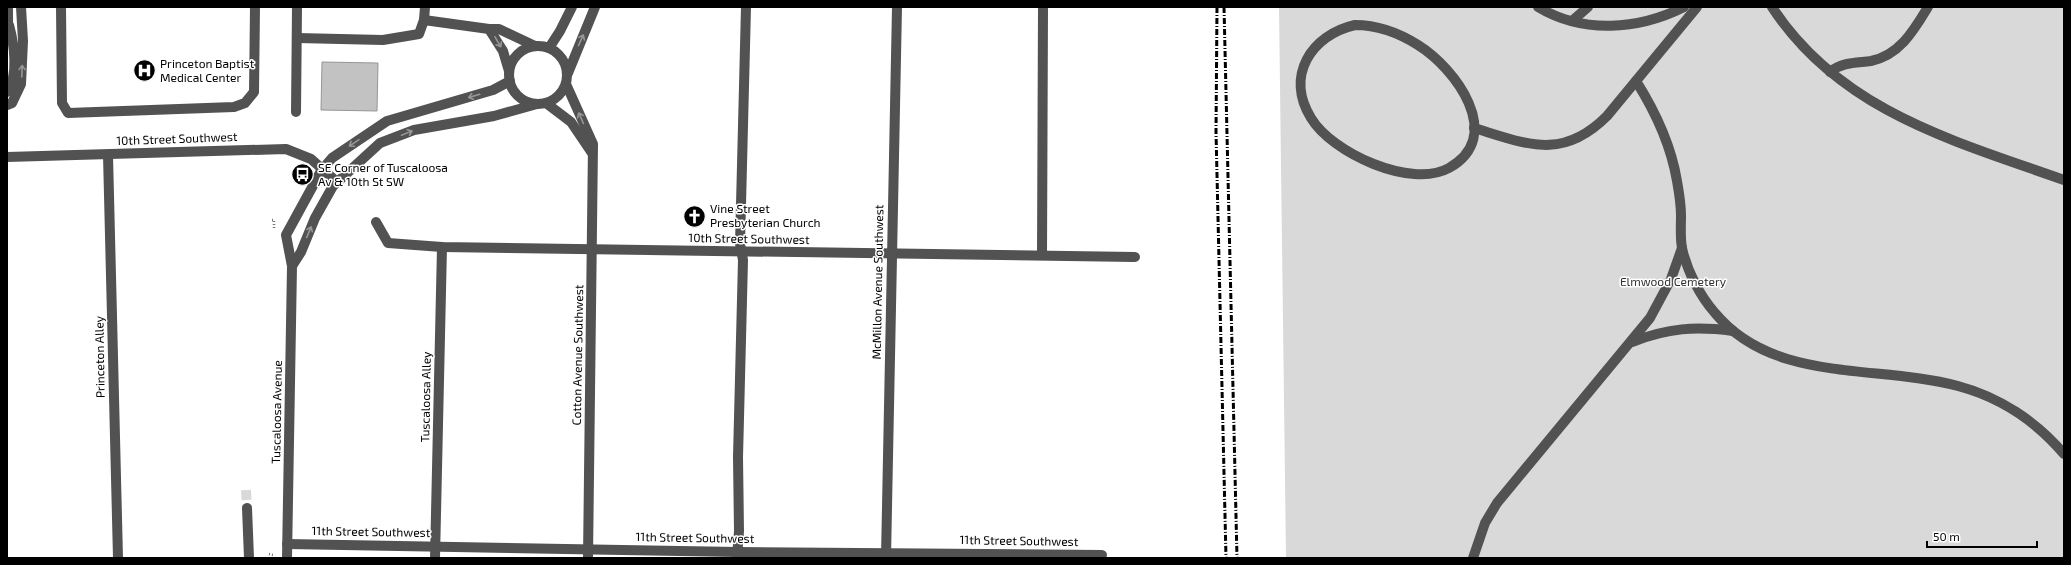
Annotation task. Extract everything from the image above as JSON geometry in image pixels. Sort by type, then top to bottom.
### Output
[{"type":"street","points":[[7,92],[12,77],[14,60],[14,43],[8,7]]},
{"type":"street","points":[[7,105],[12,103],[21,84],[23,41],[21,7]]},
{"type":"street","points":[[61,7],[62,103],[68,113],[234,107],[245,103],[254,92],[255,7]]},
{"type":"street","points":[[296,112],[297,7]]},
{"type":"street","points":[[296,38],[383,40],[419,34],[424,20],[425,7]]},
{"type":"street","points":[[549,48],[560,31],[572,7]]},
{"type":"street","points":[[292,266],[301,252],[315,218],[333,186],[380,144],[414,130],[494,116],[542,104],[555,99],[562,92],[566,84],[568,73],[595,7]]},
{"type":"street","points":[[737,555],[740,531],[738,457],[743,260],[740,244],[746,7]]},
{"type":"street","name":"McMillon Avenue Southwest","points":[[886,555],[898,7]]},
{"type":"street","points":[[1042,255],[1044,7]]},
{"type":"street","points":[[1538,7],[1572,21],[1589,26],[1619,26],[1654,19],[1684,7]]},
{"type":"street","points":[[1572,21],[1588,7]]},
{"type":"street","points":[[1474,128],[1538,146],[1556,145],[1577,139],[1593,130],[1697,7]]},
{"type":"street","points":[[1772,7],[1806,48],[1830,72],[1866,98],[1917,126],[2064,180]]},
{"type":"street","points":[[1830,72],[1844,64],[1872,60],[1891,53],[1907,40],[1928,7]]},
{"type":"street","points":[[424,20],[499,29],[535,46],[549,48],[561,56],[568,73]]},
{"type":"street","points":[[7,39],[10,25]]},
{"type":"street","points":[[1356,25],[1380,27],[1418,45],[1448,71],[1469,101],[1473,111],[1474,128],[1470,146],[1465,155],[1454,165],[1439,172],[1412,174],[1378,166],[1362,159],[1338,144],[1311,119],[1306,109],[1301,87],[1304,65],[1317,44],[1334,31],[1356,25]]},
{"type":"street","points":[[488,28],[503,51],[513,90],[519,97],[527,102],[542,104],[571,122],[592,153]]},
{"type":"street","points":[[510,76],[512,62],[518,54],[526,48],[535,46]]},
{"type":"street","name":"Tuscaloosa Avenue","points":[[287,558],[292,266],[286,235],[323,168],[332,158],[387,121],[493,90],[510,76]]},
{"type":"street","points":[[1636,81],[1660,123],[1672,158],[1680,197],[1682,248],[1695,282],[1714,313],[1733,331],[1766,351],[1790,361],[1939,382],[1977,392],[1995,400],[2025,418],[2048,436],[2064,454]]},
{"type":"street","name":"Cotton Avenue Southwest","points":[[566,84],[593,144],[588,553]]},
{"type":"street","name":"10th Street Southwest","points":[[7,157],[286,149],[310,159],[323,168],[337,182]]},
{"type":"street","name":"Princeton Alley","points":[[108,155],[118,558]]},
{"type":"street","name":"10th Street Southwest","points":[[376,222],[388,243],[442,247],[1134,257]]},
{"type":"street","name":"Tuscaloosa Alley","points":[[435,558],[442,247]]},
{"type":"street","points":[[1473,558],[1485,523],[1497,503],[1650,318],[1662,300],[1682,248]]},
{"type":"street","points":[[1630,343],[1655,333],[1676,329],[1709,328],[1733,331]]},
{"type":"street","points":[[247,508],[249,558]]},
{"type":"street","name":"11th Street Southwest","points":[[287,544],[435,546],[588,553],[737,555],[1102,555]]},
{"type":"green space","name":"Elmwood Cemetery","points":[[1279,7],[2064,7],[2064,558],[1286,558]]},
{"type":"building","points":[[322,62],[378,63],[377,111],[321,110]]},
{"type":"tunnel","points":[[246,490],[247,508]]},
{"type":"railway","points":[[1217,7],[1216,132],[1226,558]]},
{"type":"railway","points":[[1224,7],[1237,558]]},
{"type":"place","name":"Princeton Baptist Medical Center","points":[[145,71]]},
{"type":"place","name":"SE Corner of Tuscaloosa Av & 10th St SW","points":[[303,175]]},
{"type":"place","name":"Vine Street Presbyterian Church","points":[[694,216]]}]
